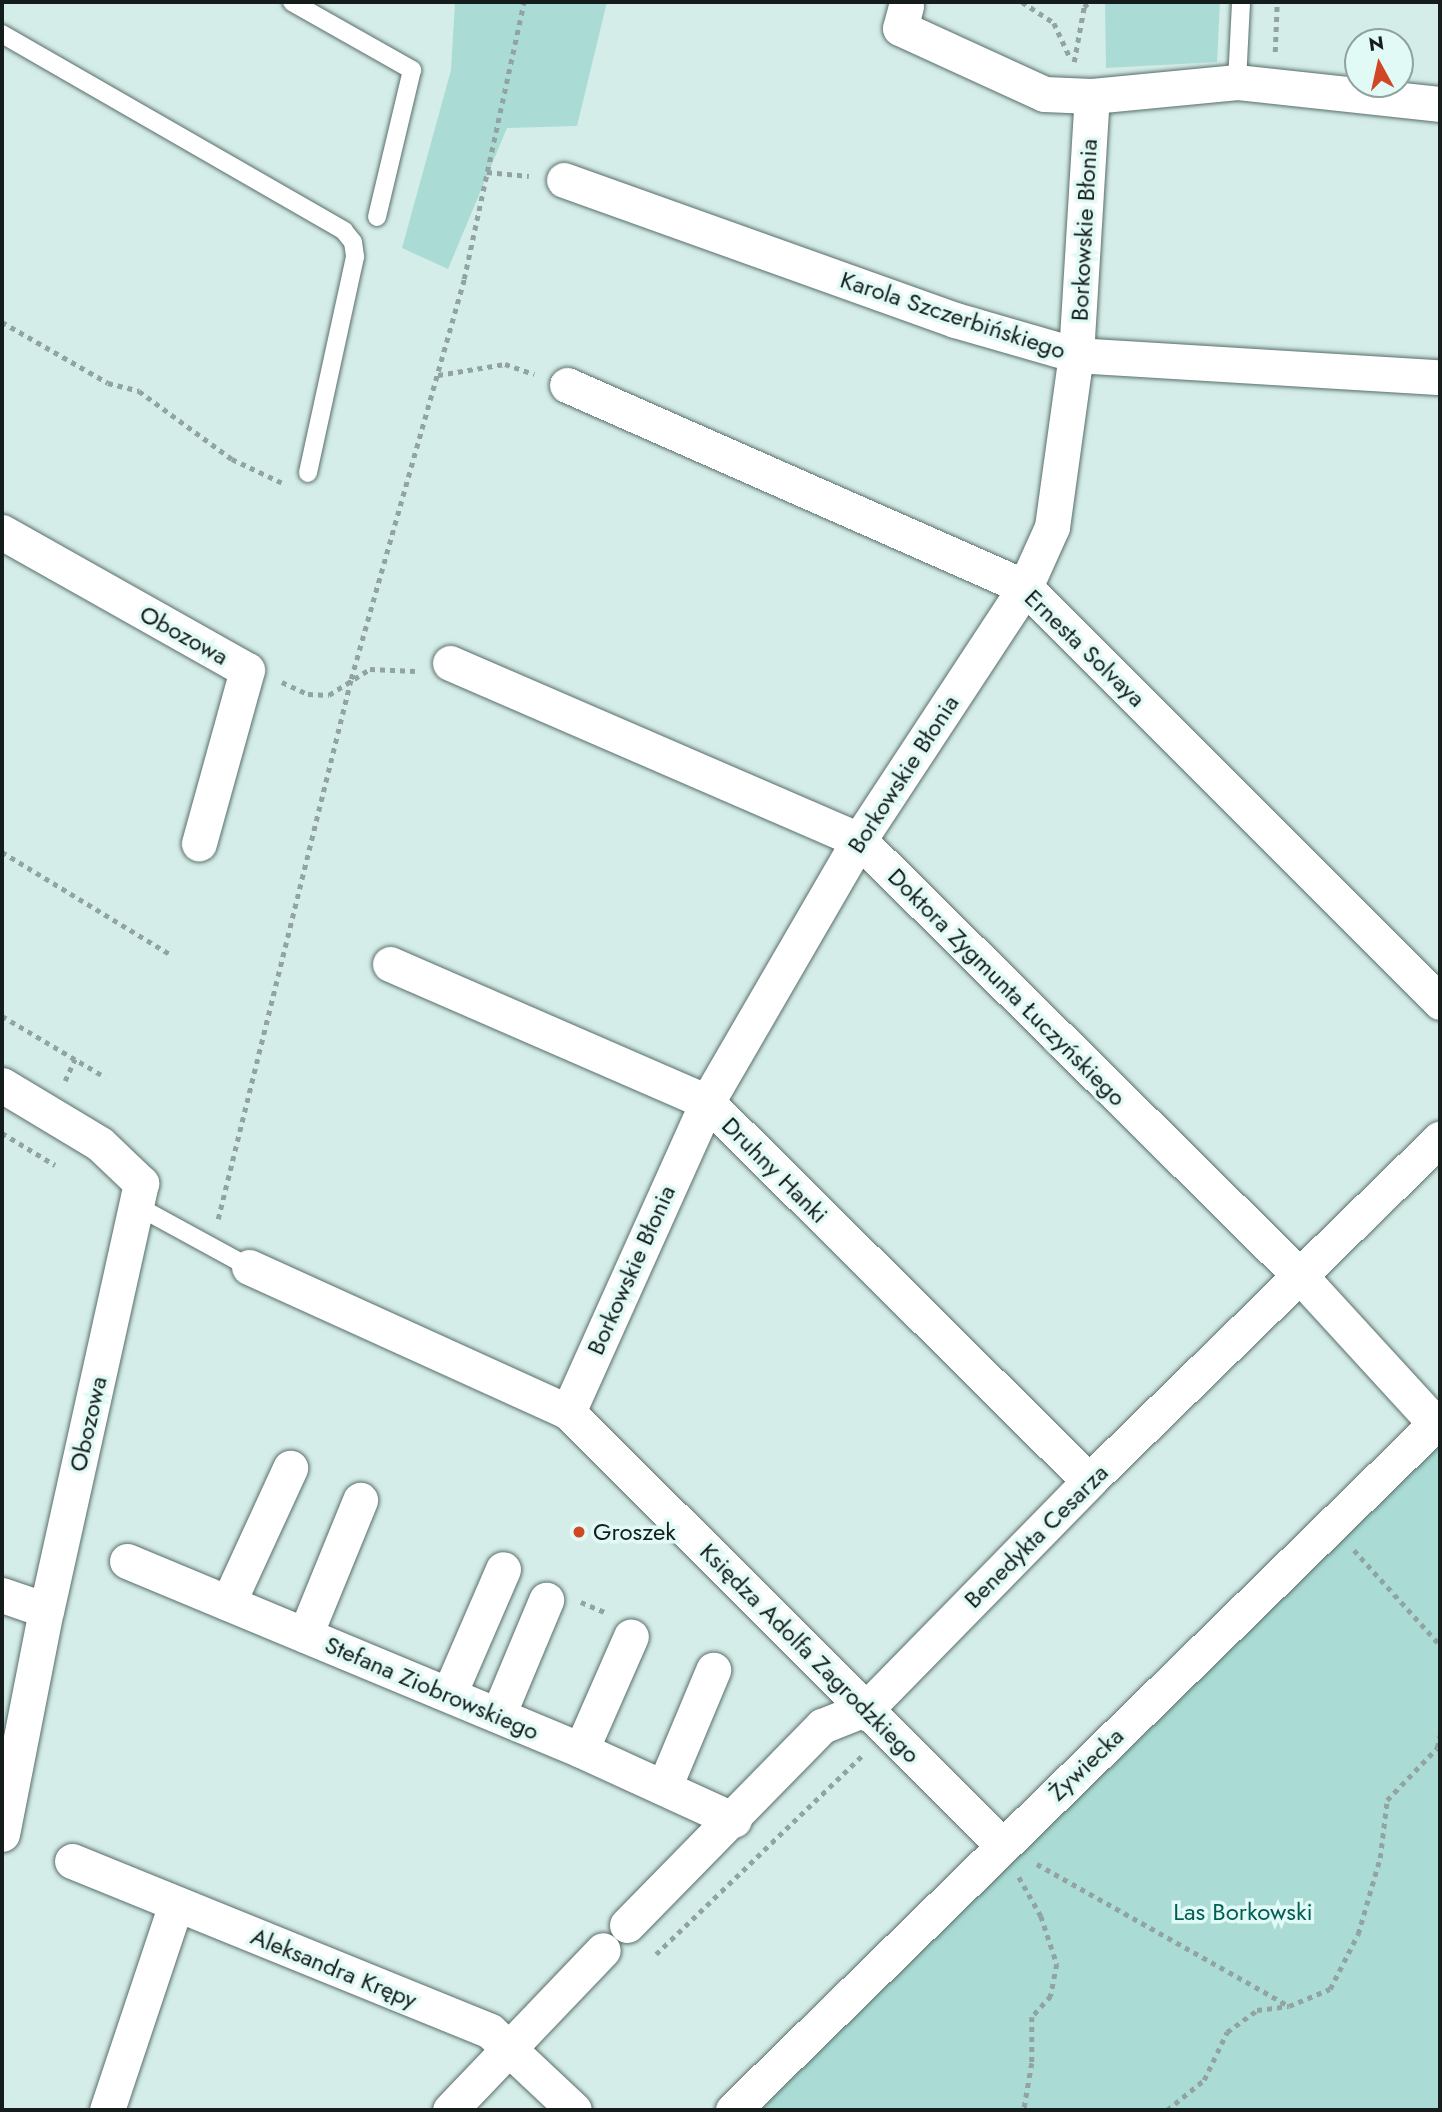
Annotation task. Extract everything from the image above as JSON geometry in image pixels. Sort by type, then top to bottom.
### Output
[{"type":"street","points":[[906,6],[900,28],[1044,94],[1092,96],[1237,82],[1440,104]]},
{"type":"street","name":"Borkowskie Błonia","points":[[568,1412],[707,1102],[859,840],[1024,587],[1052,527],[1076,355],[1092,96]]},
{"type":"street","name":"Karola Szczerbińskiego","points":[[565,180],[955,320],[1076,355],[1440,377]]},
{"type":"street","name":"Ernesta Solvaya","points":[[567,385],[1024,587],[1440,1002]]},
{"type":"street","name":"Obozowa","points":[[2,532],[247,670],[199,843]]},
{"type":"street","name":"Doktora Zygmunta Łuczyńskiego","points":[[450,663],[859,840],[1302,1279],[1438,1421]]},
{"type":"street","name":"Druhny Hanki","points":[[390,964],[707,1102],[1089,1482]]},
{"type":"street","name":"Obozowa","points":[[2,1085],[100,1144],[141,1182],[46,1610],[2,1834]]},
{"type":"street","name":"Benedykta Cesarza","points":[[627,1925],[734,1819],[822,1726],[867,1708],[1089,1482],[1302,1279],[1440,1139]]},
{"type":"street","name":"Księdza Adolfa Zagrodzkiego","points":[[249,1267],[568,1412],[1002,1845]]},
{"type":"street","name":"Żywiecka","points":[[733,2110],[1438,1421]]},
{"type":"street","points":[[228,1603],[290,1468]]},
{"type":"street","points":[[305,1635],[360,1500]]},
{"type":"street","name":"Stefana Ziobrowskiego","points":[[127,1560],[665,1785],[734,1819]]},
{"type":"street","points":[[449,1695],[503,1569]]},
{"type":"street","points":[[2,1595],[46,1610]]},
{"type":"street","points":[[498,1715],[562,1600]]},
{"type":"street","points":[[581,1750],[624,1626]]},
{"type":"street","points":[[665,1785],[713,1670]]},
{"type":"street","name":"Aleksandra Krępy","points":[[72,1861],[490,2031],[574,2110]]},
{"type":"street","points":[[107,2110],[176,1904]]},
{"type":"street","points":[[450,2110],[512,2049],[603,1950]]},
{"type":"lane","points":[[292,2],[412,70],[377,217]]},
{"type":"lane","points":[[1237,82],[1241,2]]},
{"type":"lane","points":[[2,34],[344,231],[353,242],[355,257],[308,473]]},
{"type":"lane","points":[[137,1206],[249,1267]]},
{"type":"path","points":[[211,1247],[351,679],[464,279],[524,2]]},
{"type":"path","points":[[1022,2],[1054,23],[1073,66],[1084,7],[1089,2]]},
{"type":"path","points":[[2,322],[108,383],[139,391],[232,458],[300,493],[308,473]]},
{"type":"path","points":[[437,376],[506,364],[567,385]]},
{"type":"path","points":[[308,694],[329,695],[341,691],[351,679],[370,669],[425,671],[450,663]]},
{"type":"path","points":[[2,852],[170,954]]},
{"type":"path","points":[[2,1016],[105,1077]]},
{"type":"path","points":[[2,1133],[54,1165]]},
{"type":"path","points":[[1332,1526],[1440,1645]]},
{"type":"path","points":[[562,1600],[624,1626]]},
{"type":"path","points":[[1167,2110],[1204,2080],[1227,2032],[1257,2010],[1289,2006],[1330,1989],[1358,1934],[1380,1858],[1387,1800],[1438,1748],[1440,1735]]},
{"type":"path","points":[[656,1954],[872,1746]]},
{"type":"path","points":[[1002,1845],[1289,2006]]},
{"type":"path","points":[[1002,1845],[1041,1916],[1057,1964],[1051,1996],[1032,2017],[1032,2063],[1024,2110]]},
{"type":"green space","points":[[455,2],[607,2],[577,126],[507,128],[448,269],[402,248],[451,70]]},
{"type":"green space","points":[[1105,2],[1220,2],[1217,62],[1106,68]]},
{"type":"green space","name":"Las Borkowski","points":[[1440,1443],[1440,2110],[758,2110],[1070,1804]]},
{"type":"place","name":"Groszek","points":[[579,1532]]}]
